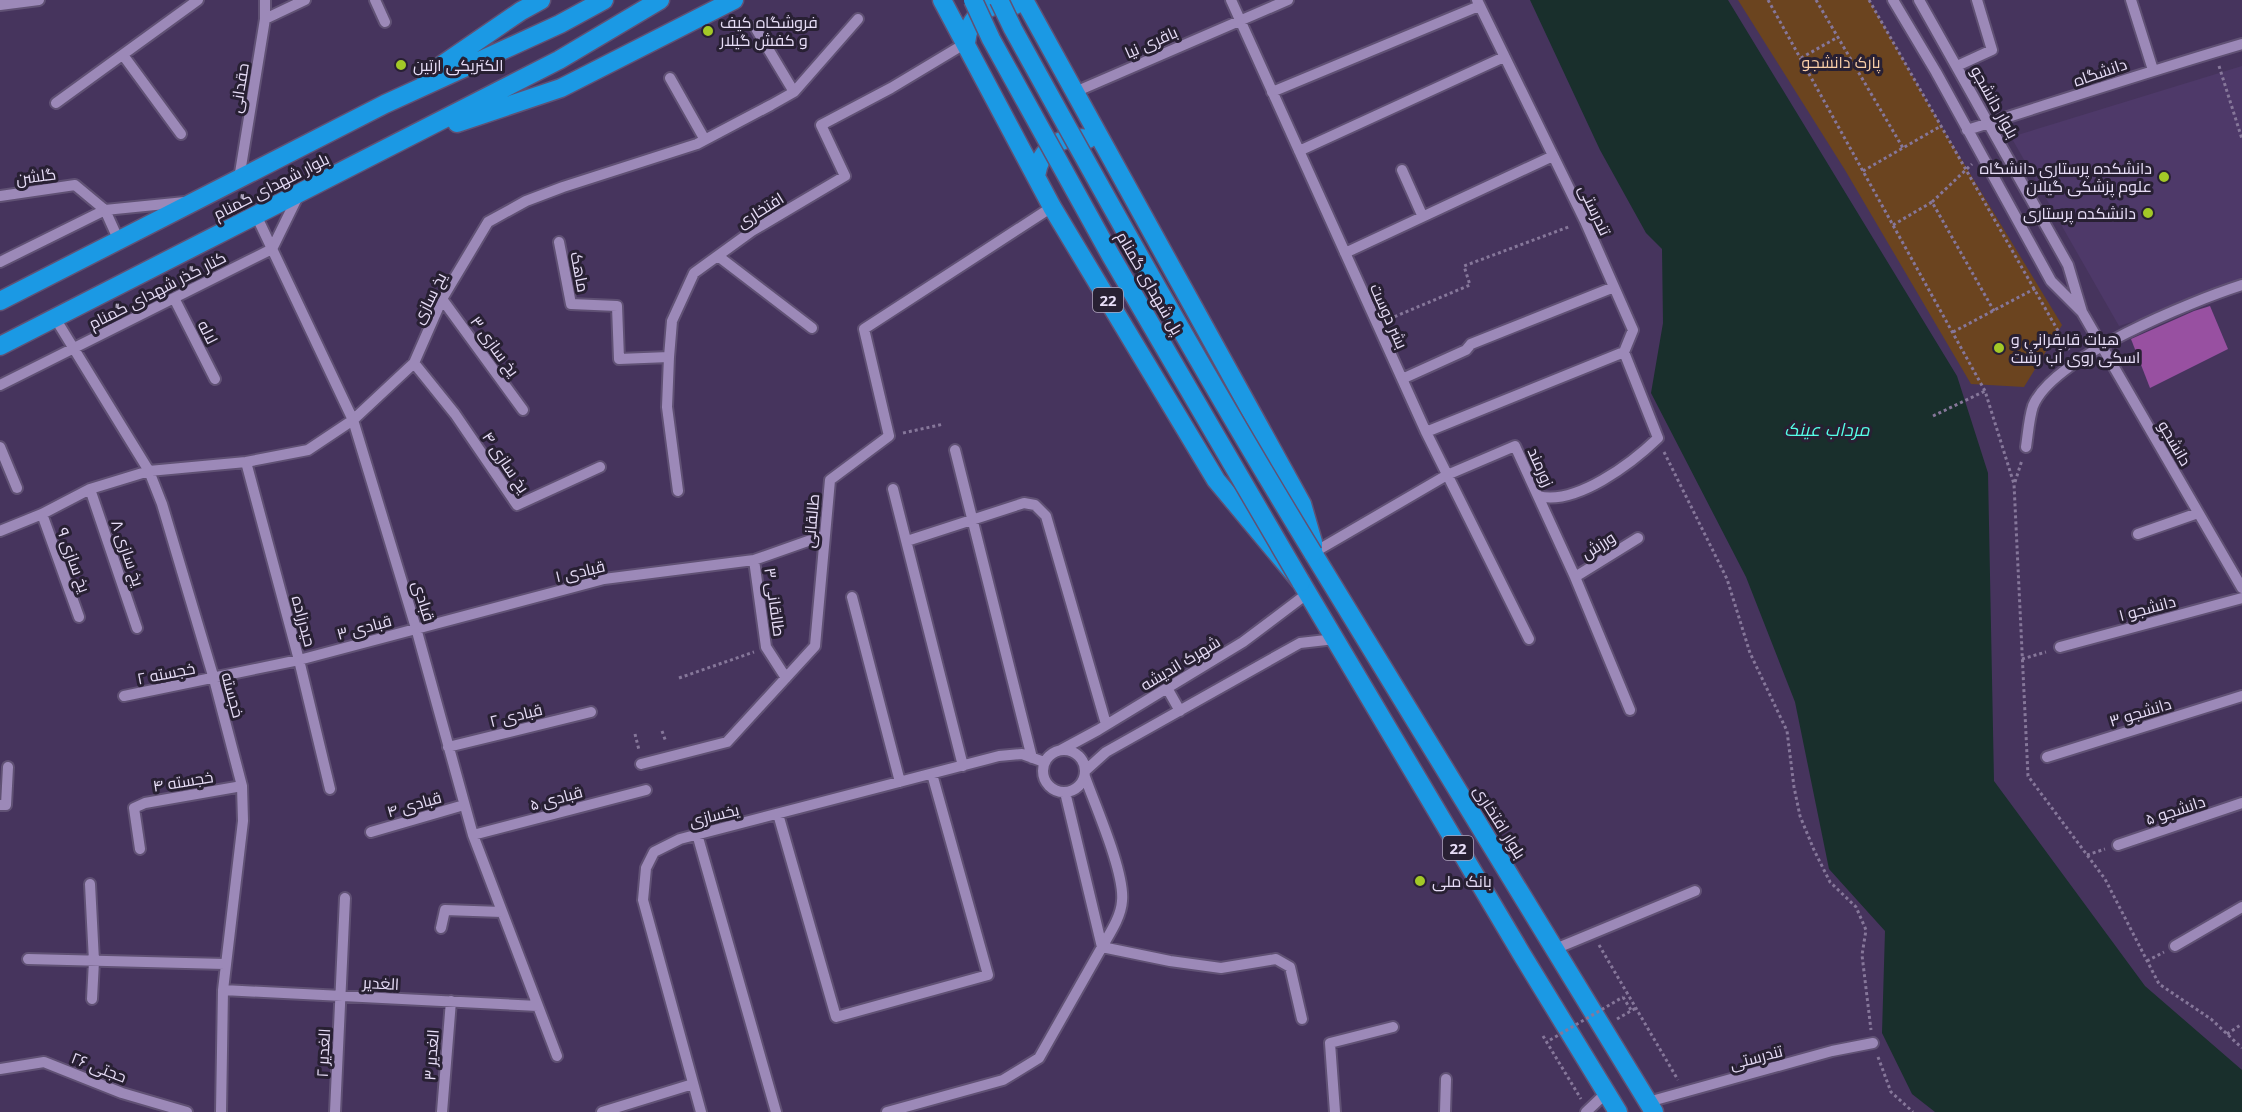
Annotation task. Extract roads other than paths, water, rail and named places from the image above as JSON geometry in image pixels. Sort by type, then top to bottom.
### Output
[{"type":"highway","points":[[385,104],[519,5],[541,0]]},
{"type":"highway","name":"بلوار شهدای گمنام","points":[[0,301],[385,104],[560,24],[604,0]]},
{"type":"highway","name":"بلوار شهدای گمنام","points":[[0,346],[559,60],[660,0]]},
{"type":"highway","points":[[404,140],[561,88],[734,0]]},
{"type":"highway","name":"22","points":[[942,0],[1052,207],[1216,480],[1305,588],[1618,1112]]},
{"type":"highway","name":"پل شهدای گمنام","points":[[973,0],[991,39],[1106,246],[1305,588]]},
{"type":"highway","name":"پل شهدای گمنام","points":[[999,0],[1132,245],[1313,553]]},
{"type":"highway","points":[[966,44],[973,18],[983,9],[995,4],[1008,3],[1021,7],[1030,5]]},
{"type":"highway","name":"22","points":[[1030,5],[1075,92],[1302,504],[1313,542],[1313,553]]},
{"type":"highway","points":[[1036,176],[1037,168],[1045,152],[1059,141],[1069,138],[1089,139],[1107,150]]},
{"type":"highway","name":"بلوار افتخاری","points":[[1313,553],[1651,1107]]},
{"type":"street","points":[[0,5],[39,0]]},
{"type":"street","points":[[56,103],[198,0]]},
{"type":"street","name":"حقدانی","points":[[239,180],[265,19],[265,0]]},
{"type":"street","points":[[265,19],[305,0]]},
{"type":"street","points":[[375,0],[385,22]]},
{"type":"street","name":"بشر دوست","points":[[1231,0],[1426,432],[1529,639]]},
{"type":"street","name":"باقری نیا","points":[[1075,92],[1288,0]]},
{"type":"street","points":[[1893,0],[1936,72],[2051,281],[2082,312]]},
{"type":"street","name":"بلوار دانشجو","points":[[1919,0],[2068,265],[2082,312]]},
{"type":"street","points":[[1957,66],[1992,50],[1977,0]]},
{"type":"street","points":[[2131,0],[2153,70]]},
{"type":"street","points":[[1272,92],[1478,3]]},
{"type":"street","name":"تندرستی","points":[[1478,3],[1584,221],[1633,330],[1624,352]]},
{"type":"street","name":"یخ سازی","points":[[0,531],[42,514],[90,489],[149,471],[246,462],[308,450],[353,420],[414,363],[442,299],[488,222],[526,201],[563,187],[697,144],[794,92],[858,19]]},
{"type":"street","points":[[755,27],[794,92]]},
{"type":"street","name":"افتخاری","points":[[678,491],[667,407],[669,357],[672,321],[694,273],[752,231],[845,176],[821,125],[891,88],[966,44]]},
{"type":"street","name":"دانشگاه","points":[[1967,130],[2242,44]]},
{"type":"street","points":[[123,55],[181,134]]},
{"type":"street","points":[[1299,151],[1504,57]]},
{"type":"street","points":[[670,78],[705,140]]},
{"type":"street","points":[[1345,253],[1422,215],[1553,156]]},
{"type":"street","points":[[1402,170],[1422,215]]},
{"type":"street","name":"گلشن","points":[[0,196],[75,185],[105,210],[119,241]]},
{"type":"street","points":[[272,249],[298,194]]},
{"type":"street","points":[[0,262],[105,210],[197,201]]},
{"type":"street","name":"طالقانی","points":[[641,764],[727,742],[815,646],[830,480],[889,436],[864,329],[1052,207]]},
{"type":"street","name":"قبادی","points":[[256,215],[353,420],[416,628],[473,835],[557,1056]]},
{"type":"street","name":"ماهک","points":[[559,242],[571,304],[617,306],[619,359],[669,357]]},
{"type":"street","name":"کنار گذر شهدای گمنام","points":[[0,385],[272,249]]},
{"type":"street","points":[[718,256],[812,328]]},
{"type":"street","points":[[2025,447],[2033,405],[2047,385],[2076,362],[2102,346],[2190,304],[2242,285]]},
{"type":"street","points":[[1402,379],[1466,350],[1471,344],[1614,287]]},
{"type":"street","name":"لاله","points":[[174,298],[215,379]]},
{"type":"street","name":"یخ سازی ۳","points":[[442,299],[523,410]]},
{"type":"street","name":"دانشجو","points":[[2082,312],[2242,588]]},
{"type":"street","name":"خجسته","points":[[56,318],[149,471],[162,504],[214,679],[242,786],[243,821],[223,990],[221,1112]]},
{"type":"street","points":[[1426,432],[1624,352],[1658,438],[1634,460],[1607,478],[1559,498],[1538,496]]},
{"type":"street","name":"یخ سازی ۴","points":[[414,363],[455,414],[517,505],[600,467]]},
{"type":"street","name":"زورمند","points":[[1313,553],[1447,475],[1515,446],[1575,577],[1630,710]]},
{"type":"street","points":[[0,447],[17,488]]},
{"type":"street","points":[[955,450],[1032,758]]},
{"type":"street","name":"حیدرزاده","points":[[246,462],[299,660],[330,789]]},
{"type":"street","name":"یخ سازی ۸","points":[[90,489],[137,628]]},
{"type":"street","points":[[894,489],[963,766]]},
{"type":"street","points":[[907,541],[1024,503],[1035,505],[1046,516],[1106,724]]},
{"type":"street","points":[[2138,534],[2198,513]]},
{"type":"street","name":"یخ سازی ۹","points":[[42,514],[79,616]]},
{"type":"street","name":"قبادی ۱","points":[[416,628],[604,579],[754,560],[825,535]]},
{"type":"street","name":"ورزش","points":[[1575,577],[1638,538]]},
{"type":"street","name":"طالقانی ۳","points":[[754,560],[766,647],[786,678]]},
{"type":"street","name":"شهرک اندیشه","points":[[1061,750],[1243,642],[1305,588]]},
{"type":"street","points":[[852,597],[900,782]]},
{"type":"street","name":"دانشجو ۱","points":[[2060,647],[2242,598]]},
{"type":"street","name":"قبادی ۳","points":[[214,679],[299,660],[416,628]]},
{"type":"street","points":[[887,1112],[1003,1080],[1039,1058],[1115,924],[1122,900],[1118,872],[1085,773],[1081,757],[1075,752],[1061,750],[1054,752],[1044,762],[1043,770],[1047,783],[1058,791],[1065,792],[1077,788],[1085,773],[1106,752],[1300,643],[1335,639]]},
{"type":"street","name":"خجسته ۲","points":[[124,696],[214,679]]},
{"type":"street","points":[[1167,688],[1180,711]]},
{"type":"street","name":"دانشجو ۳","points":[[2047,757],[2242,696]]},
{"type":"street","name":"قبادی ۲","points":[[448,747],[591,712]]},
{"type":"street","name":"یخسازی","points":[[701,1112],[643,900],[645,868],[654,852],[680,839],[697,834],[999,756],[1022,754],[1044,762]]},
{"type":"street","points":[[0,805],[6,805],[8,767]]},
{"type":"street","points":[[778,814],[836,1017],[988,975],[932,774]]},
{"type":"street","name":"خجسته ۴","points":[[140,849],[134,808],[145,803],[242,786]]},
{"type":"street","name":"قبادی ۵","points":[[473,835],[646,790]]},
{"type":"street","points":[[1065,792],[1102,947]]},
{"type":"street","name":"دانشجو ۵","points":[[2118,844],[2242,803]]},
{"type":"street","name":"قبادی ۴","points":[[371,832],[465,805]]},
{"type":"street","points":[[697,834],[776,1112]]},
{"type":"street","points":[[90,884],[94,961],[92,999]]},
{"type":"street","points":[[1556,949],[1695,891]]},
{"type":"street","name":"الغدیر ۲","points":[[335,1112],[345,898]]},
{"type":"street","points":[[2175,946],[2242,907]]},
{"type":"street","points":[[441,928],[446,910],[502,912]]},
{"type":"street","points":[[1102,947],[1170,961],[1221,968],[1276,959],[1290,967],[1302,1019]]},
{"type":"street","points":[[28,959],[225,964]]},
{"type":"street","name":"الغدیر","points":[[223,990],[538,1006]]},
{"type":"street","name":"الغدیر ۳","points":[[442,1112],[451,1001]]},
{"type":"street","points":[[1335,1112],[1330,1043],[1393,1027]]},
{"type":"street","name":"تندرستی","points":[[1651,1107],[1685,1091],[1873,1043]]},
{"type":"street","name":"حجتی ۲۶","points":[[0,1069],[44,1062],[122,1093],[187,1112]]},
{"type":"street","points":[[1445,1112],[1446,1079]]},
{"type":"street","points":[[602,1112],[693,1084]]},
{"type":"street","points":[[1587,1111],[1606,1093]]},
{"type":"water","name":"مرداب عینک","points":[[1530,0],[1728,0],[1957,376],[1988,473],[1994,781],[2145,986],[2242,1070],[2242,1112],[1935,1112],[1912,1094],[1882,1033],[1885,931],[1829,869],[1795,702],[1746,577],[1651,393],[1663,323],[1662,249],[1646,233],[1600,150]]},
{"type":"place","name":"فروشگاه کیف و کفش گیلار","points":[[708,31]]},
{"type":"place","name":"الکتریکی ارتین","points":[[401,65]]},
{"type":"place","name":"دانشکده پرستاری دانشگاه علوم پزشکی گیلان","points":[[2164,177]]},
{"type":"place","name":"دانشکده پرستاری","points":[[2148,213]]},
{"type":"place","name":"هیات قایقرانی و اسکی روی آب رشت","points":[[1999,348]]},
{"type":"place","name":"بانک ملی","points":[[1420,881]]},
{"type":"park label","name":"پارک دانشجو","points":[[1841,62]]}]
